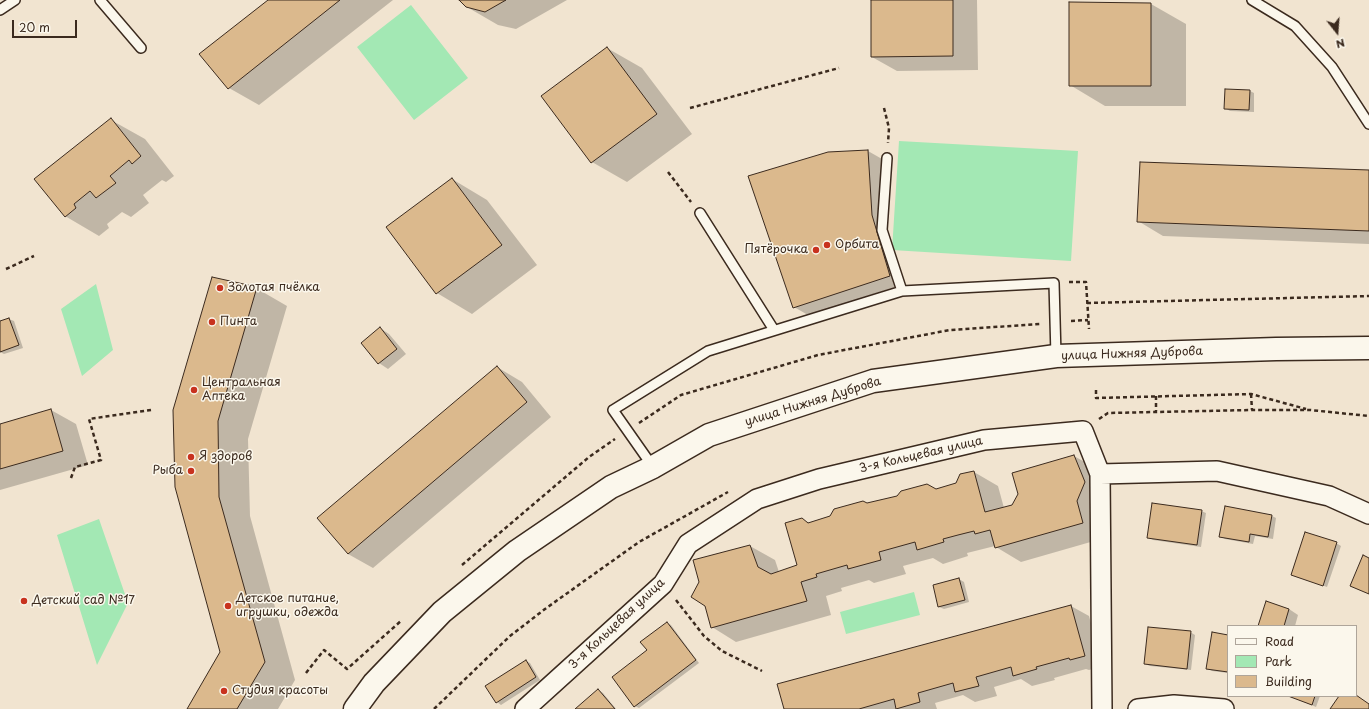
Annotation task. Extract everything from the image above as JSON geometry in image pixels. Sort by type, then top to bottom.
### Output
[{"type":"street","name":"улица Нижняя Дуброва","points":[[355,709],[374,683],[442,612],[517,551],[611,487],[653,467],[709,435],[873,381],[1056,356],[1276,349],[1369,348]]},
{"type":"street","points":[[1083,432],[1100,474],[1102,709]]},
{"type":"street","name":"3-я Кольцевая улица","points":[[525,709],[663,584],[688,544],[757,499],[819,479],[984,440],[1083,432]]},
{"type":"street","points":[[1100,474],[1217,471],[1329,496],[1369,514]]},
{"type":"street","points":[[1138,709],[1174,705],[1224,709]]},
{"type":"lane","points":[[0,10],[15,0]]},
{"type":"lane","points":[[100,0],[141,48]]},
{"type":"lane","points":[[1252,0],[1295,26],[1332,67],[1369,124]]},
{"type":"lane","points":[[887,158],[882,230],[902,291]]},
{"type":"lane","points":[[700,213],[774,330]]},
{"type":"lane","points":[[653,467],[613,410],[708,351],[902,291],[1054,283],[1056,356]]},
{"type":"path","points":[[690,108],[839,68]]},
{"type":"path","points":[[884,108],[889,128]]},
{"type":"path","points":[[668,172],[700,213]]},
{"type":"path","points":[[6,269],[34,256]]},
{"type":"path","points":[[1054,283],[1086,282],[1089,329]]},
{"type":"path","points":[[1087,303],[1369,296]]},
{"type":"path","points":[[1096,390],[1096,398],[1251,394],[1310,410]]},
{"type":"path","points":[[1251,394],[1252,410]]},
{"type":"path","points":[[1156,396],[1156,411]]},
{"type":"path","points":[[71,478],[75,467],[100,460],[89,419],[151,410]]},
{"type":"path","points":[[1083,432],[1108,413],[1156,411],[1310,410],[1369,416]]},
{"type":"path","points":[[434,709],[510,636],[545,608],[638,542]]},
{"type":"path","points":[[663,584],[704,636],[722,651],[762,671]]},
{"type":"path","points":[[306,674],[324,650],[347,669]]},
{"type":"green space","points":[[411,5],[468,78],[414,120],[357,47]]},
{"type":"green space","points":[[899,141],[1078,151],[1071,261],[892,250]]},
{"type":"green space","points":[[96,284],[113,350],[82,376],[61,309]]},
{"type":"green space","points":[[99,519],[128,603],[97,665],[57,535]]},
{"type":"green space","points":[[914,592],[920,615],[846,634],[840,612]]},
{"type":"building","points":[[268,0],[340,0],[228,89],[199,54]]},
{"type":"building","points":[[459,0],[506,0],[485,12],[466,7]]},
{"type":"building","points":[[871,0],[953,0],[953,56],[871,57]]},
{"type":"building","points":[[1069,2],[1151,3],[1151,86],[1069,86]]},
{"type":"building","points":[[607,47],[657,114],[591,163],[541,96]]},
{"type":"building","points":[[1225,89],[1250,90],[1249,110],[1224,109]]},
{"type":"building","points":[[111,118],[141,156],[132,164],[129,160],[110,176],[116,183],[96,198],[90,191],[74,204],[76,208],[65,217],[34,179]]},
{"type":"building","name":"Орбита","points":[[868,150],[872,215],[890,276],[793,308],[748,176],[828,152]]},
{"type":"building","points":[[1140,162],[1369,170],[1369,231],[1137,222]]},
{"type":"building","points":[[452,178],[502,245],[436,294],[386,227]]},
{"type":"building","points":[[212,277],[257,287],[218,421],[219,497],[265,662],[237,709],[187,709],[220,652],[175,487],[173,410]]},
{"type":"building","points":[[9,318],[19,345],[0,352],[0,321]]},
{"type":"building","points":[[380,327],[397,349],[378,364],[361,343]]},
{"type":"building","points":[[497,366],[527,402],[348,554],[317,518]]},
{"type":"building","points":[[51,409],[63,451],[0,469],[0,424]]},
{"type":"building","points":[[1074,455],[1085,482],[1077,501],[1083,523],[995,548],[990,530],[975,534],[974,531],[943,539],[944,542],[917,550],[915,542],[879,552],[881,560],[848,569],[847,565],[816,574],[817,577],[801,582],[807,601],[711,628],[705,606],[691,597],[699,582],[693,560],[750,545],[758,567],[771,574],[797,565],[785,523],[802,518],[808,523],[830,516],[834,509],[863,501],[867,503],[897,496],[901,491],[927,484],[936,489],[956,483],[960,474],[974,471],[985,512],[1012,505],[1018,494],[1012,473]]},
{"type":"building","points":[[1152,503],[1202,510],[1197,545],[1147,538]]},
{"type":"building","points":[[1225,506],[1272,515],[1268,537],[1250,534],[1249,542],[1219,537]]},
{"type":"building","points":[[1305,532],[1337,542],[1323,586],[1291,575]]},
{"type":"building","points":[[1363,555],[1369,558],[1369,594],[1350,586]]},
{"type":"building","points":[[959,578],[965,600],[938,607],[933,585]]},
{"type":"building","points":[[1266,601],[1289,609],[1284,625],[1258,625]]},
{"type":"building","points":[[1071,605],[1085,656],[1070,660],[1069,658],[1036,667],[1037,669],[1013,676],[1011,667],[976,677],[979,686],[955,692],[953,683],[918,693],[920,702],[896,709],[894,699],[859,709],[784,709],[777,684]]},
{"type":"building","points":[[667,622],[696,660],[634,707],[612,677],[647,650],[640,642]]},
{"type":"building","points":[[1148,627],[1191,631],[1187,669],[1144,664]]},
{"type":"building","points":[[1212,632],[1227,635],[1227,672],[1206,669]]},
{"type":"building","points":[[526,660],[536,677],[496,703],[485,686]]},
{"type":"building","points":[[598,689],[615,709],[575,709]]},
{"type":"building","points":[[1357,696],[1369,704],[1369,709],[1330,709],[1338,697],[1357,697]]},
{"type":"building","points":[[1291,697],[1315,697],[1312,705]]},
{"type":"place","name":"Орбита","points":[[827,245]]},
{"type":"place","name":"Пятёрочка","points":[[816,250]]},
{"type":"place","name":"Золотая пчёлка","points":[[220,288]]},
{"type":"place","name":"Пинта","points":[[212,322]]},
{"type":"place","name":"Центральная Аптека","points":[[194,390]]},
{"type":"place","name":"Я здоров","points":[[191,457]]},
{"type":"place","name":"Рыба","points":[[191,471]]},
{"type":"place","name":"Детский сад №17","points":[[24,601]]},
{"type":"place","name":"Детское питание, игрушки, одежда","points":[[228,606]]},
{"type":"place","name":"Студия красоты","points":[[224,691]]}]
